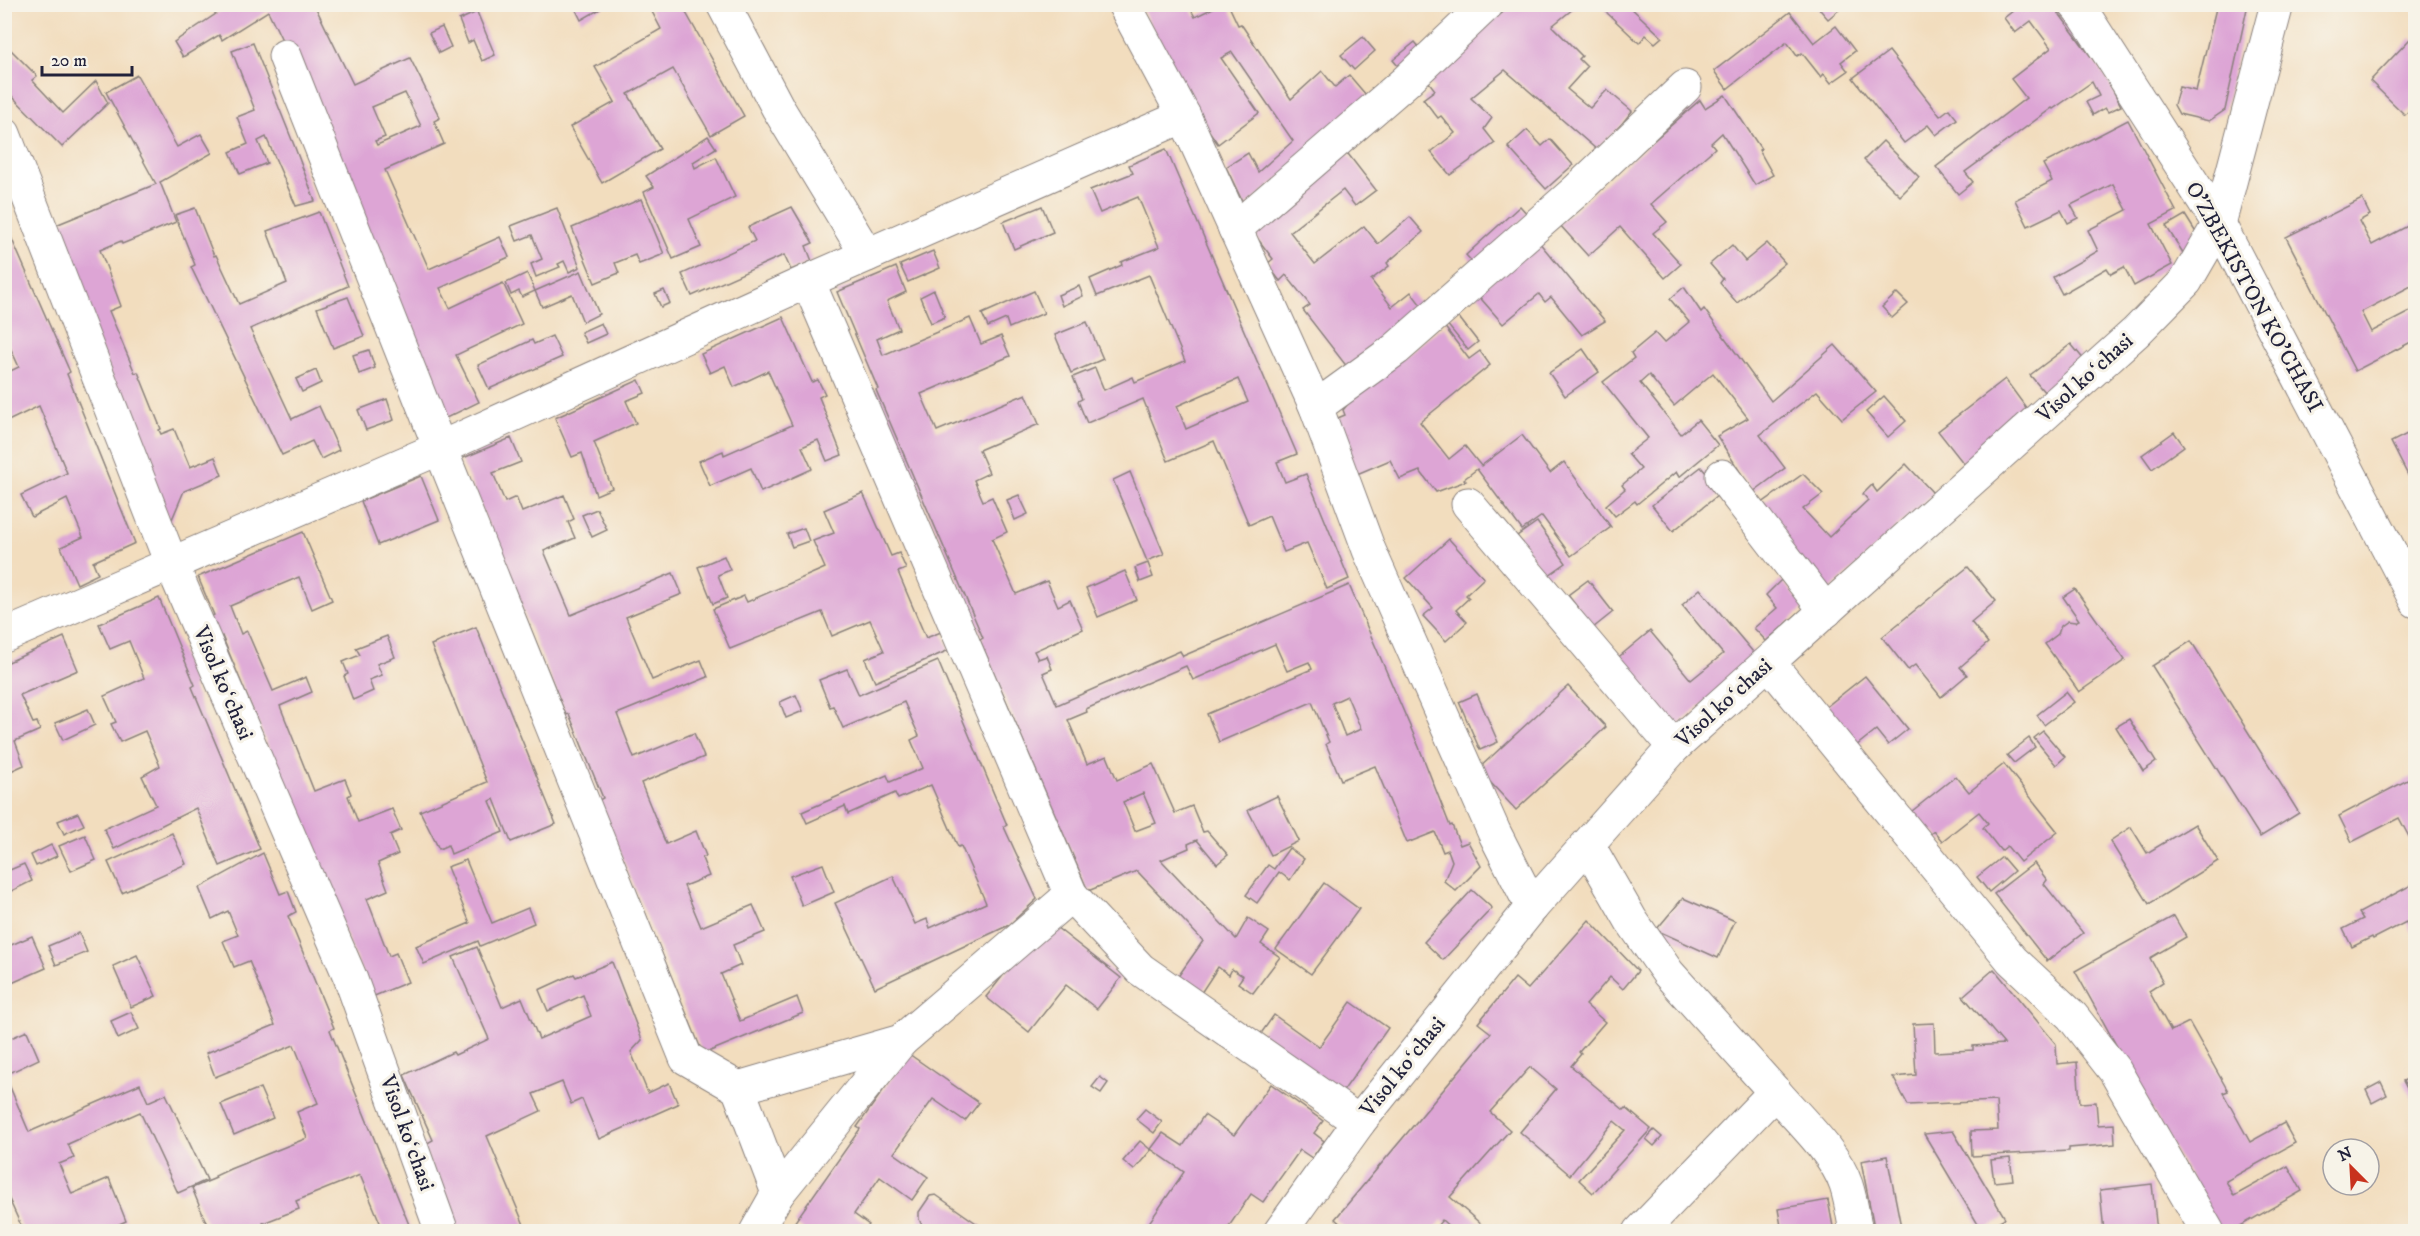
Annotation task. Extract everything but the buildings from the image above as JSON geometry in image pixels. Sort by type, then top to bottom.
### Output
[{"type":"street","points":[[723,4],[778,108],[867,255]]},
{"type":"street","points":[[1124,4],[1184,116],[1316,407],[1369,550],[1494,832],[1532,907]]},
{"type":"street","points":[[1235,229],[1406,81],[1487,4]]},
{"type":"street","name":"O'ZBEKISTON KO'CHASI","points":[[2075,4],[2085,15],[2219,225],[2415,601]]},
{"type":"street","name":"Visol koʻchasi","points":[[1280,1232],[1359,1122],[1532,907],[1674,747],[2136,332],[2186,281],[2219,225],[2277,4]]},
{"type":"street","points":[[285,56],[686,1058],[738,1088],[778,1193]]},
{"type":"street","points":[[1316,407],[1396,350],[1576,191],[1685,87]]},
{"type":"street","points":[[4,636],[171,562],[440,448],[808,281],[1184,116]]},
{"type":"street","name":"Visol koʻchasi","points":[[4,134],[171,562],[350,977],[442,1232]]},
{"type":"street","points":[[808,281],[1071,895],[1140,969],[1359,1122]]},
{"type":"street","points":[[1722,476],[1826,611]]},
{"type":"street","points":[[1468,504],[1674,747]]},
{"type":"street","points":[[1768,663],[2012,960],[2072,1016],[2115,1071],[2208,1232]]},
{"type":"street","points":[[1588,845],[1631,921],[1668,974],[1775,1092],[1839,1169],[1846,1186],[1856,1232]]},
{"type":"street","points":[[756,1232],[778,1193],[901,1041],[1071,895]]},
{"type":"street","points":[[738,1088],[901,1041]]},
{"type":"street","points":[[1640,1232],[1775,1092]]}]
